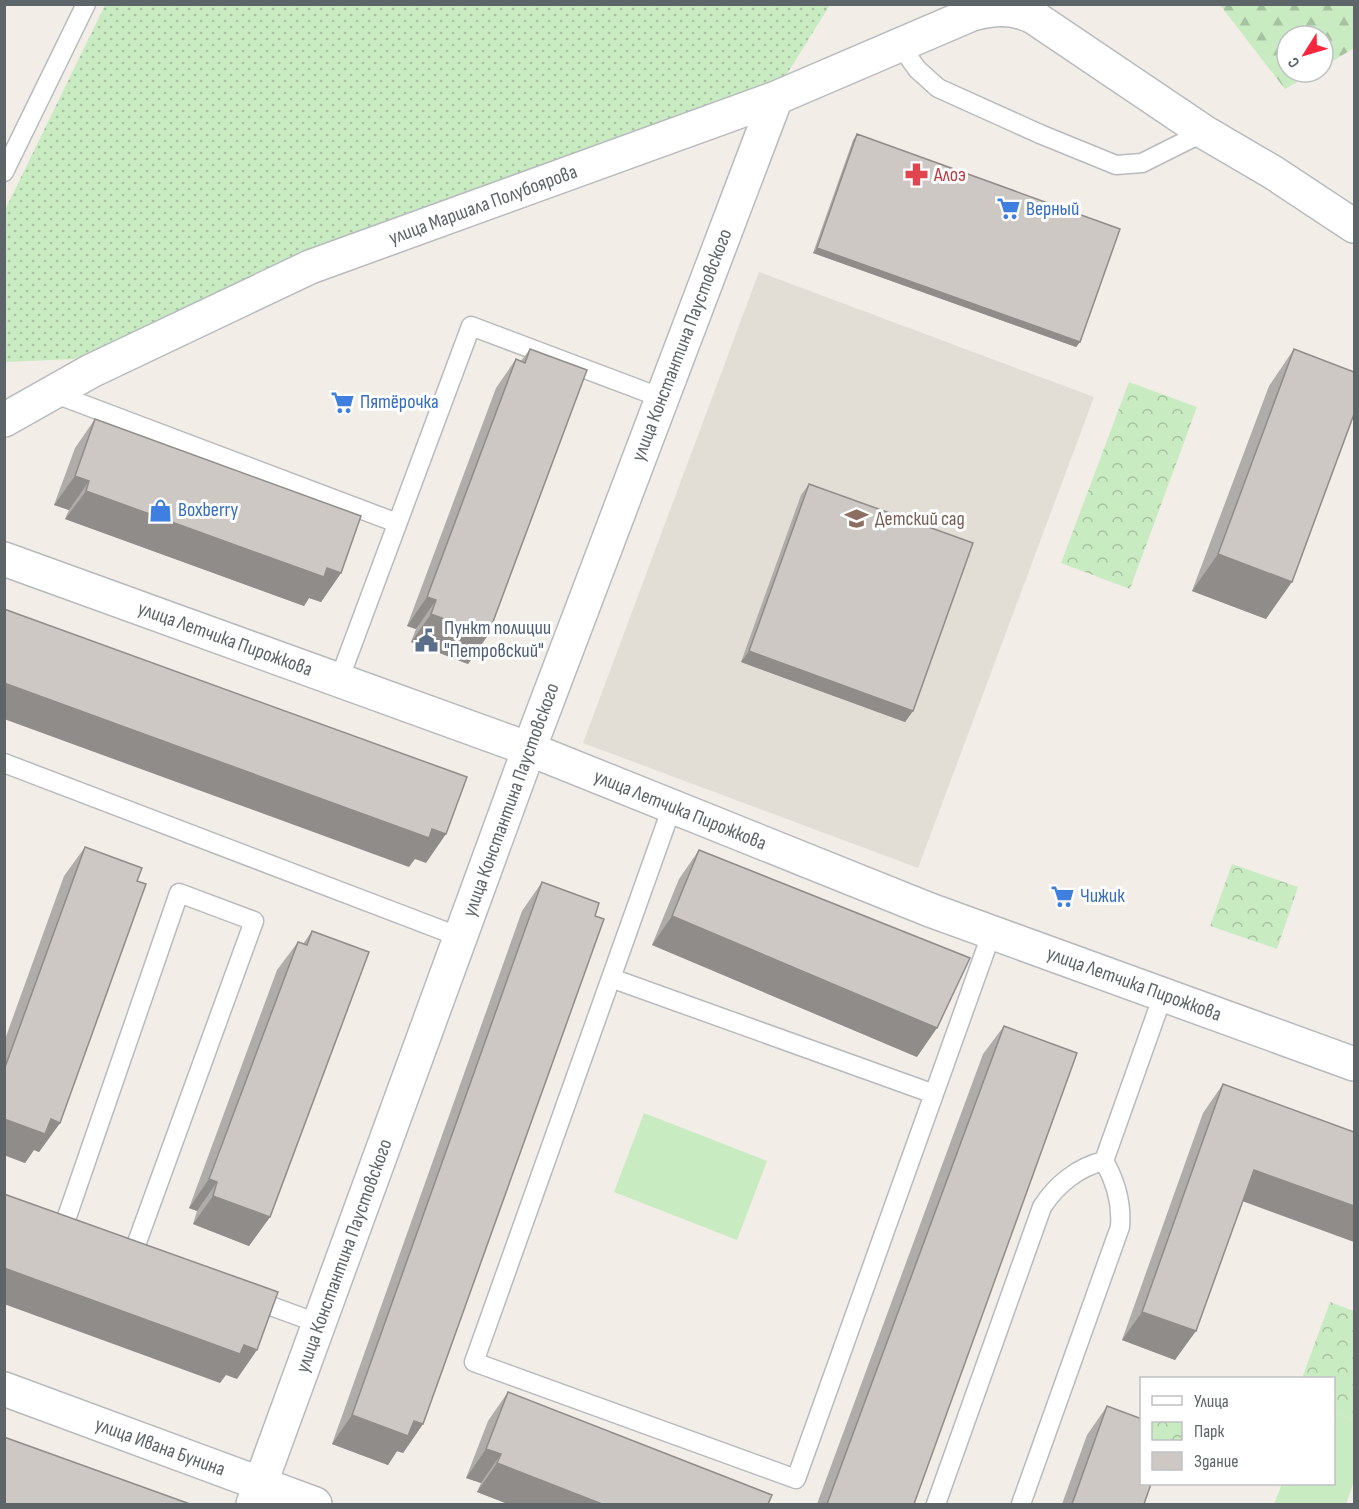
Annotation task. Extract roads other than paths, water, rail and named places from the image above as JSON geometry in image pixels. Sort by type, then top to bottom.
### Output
[{"type":"street","name":"улица Маршала Полубоярова","points":[[4,420],[91,371],[310,267],[776,98],[900,45],[972,9],[1006,9],[1025,13],[1204,132],[1274,173],[1354,226]]},
{"type":"street","name":"улица Константина Паустовского","points":[[257,1494],[529,749],[776,98]]},
{"type":"street","name":"улица Летчика Пирожкова","points":[[4,559],[529,749],[992,932],[1354,1064]]},
{"type":"street","name":"улица Ивана Бунина","points":[[4,1389],[257,1494],[315,1504]]},
{"type":"lane","points":[[4,172],[86,4]]},
{"type":"lane","points":[[900,45],[917,69],[938,88],[1116,165],[1142,163],[1204,132]]},
{"type":"lane","points":[[339,680],[471,326],[662,398]]},
{"type":"lane","points":[[53,393],[397,523]]},
{"type":"lane","points":[[4,763],[460,937]]},
{"type":"lane","points":[[672,807],[474,1362],[796,1479],[992,932]]},
{"type":"lane","points":[[62,1231],[179,893],[254,921],[137,1258],[112,1249]]},
{"type":"lane","points":[[611,978],[934,1094]]},
{"type":"lane","points":[[1021,1504],[1120,1227],[1121,1215],[1117,1190],[1104,1161],[1163,995]]},
{"type":"lane","points":[[936,1504],[1042,1207],[1067,1179],[1092,1164],[1104,1161]]},
{"type":"lane","points":[[43,1224],[82,1238]]},
{"type":"lane","points":[[231,1292],[320,1324]]},
{"type":"place","name":"Алоэ","points":[[916,175]]},
{"type":"place","name":"Верный","points":[[1008,209]]},
{"type":"place","name":"Пятёрочка","points":[[342,402]]},
{"type":"place","name":"Boxberry","points":[[160,510]]},
{"type":"place","name":"Детский сад","points":[[857,519]]},
{"type":"place","name":"Пункт полиции \"Петровский\"","points":[[426,640]]},
{"type":"place","name":"Чижик","points":[[1062,896]]}]
